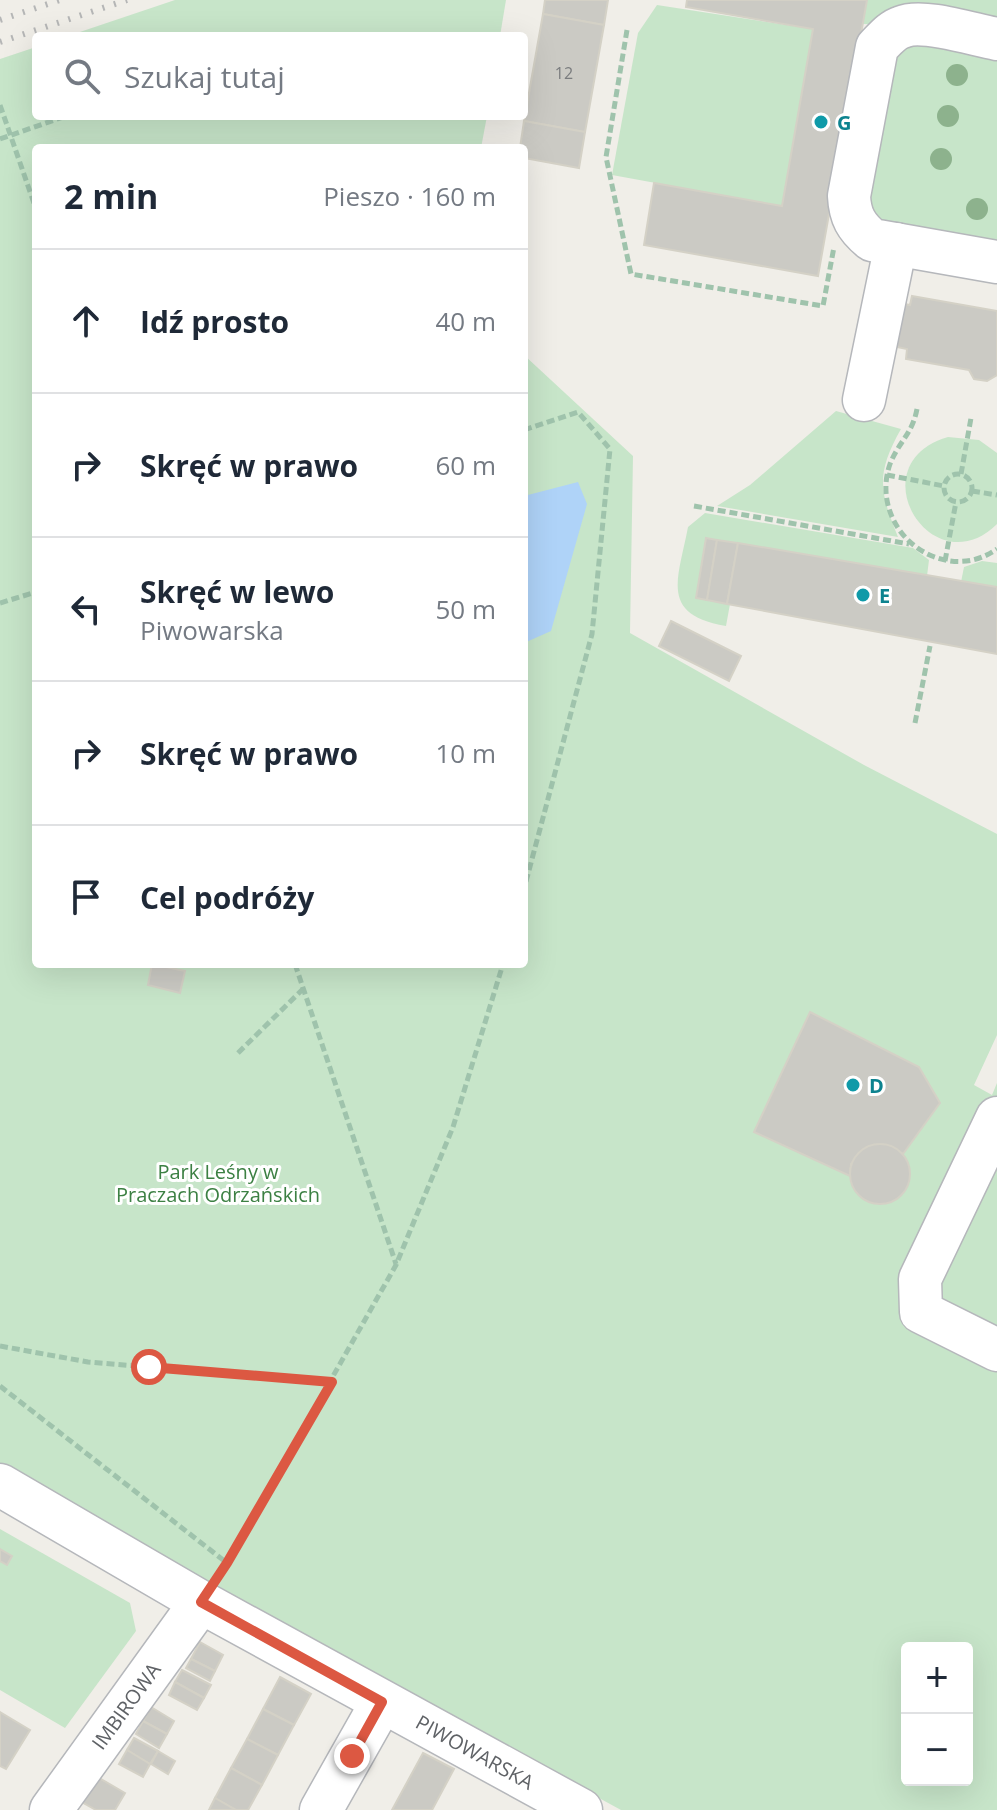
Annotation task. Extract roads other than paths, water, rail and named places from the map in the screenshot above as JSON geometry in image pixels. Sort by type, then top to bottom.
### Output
[{"type":"street","points":[[997,39],[923,25],[904,25],[891,32],[877,47],[849,196],[850,213],[858,228],[872,240],[997,262]]},
{"type":"street","points":[[864,400],[896,244]]},
{"type":"street","points":[[995,1126],[920,1279],[921,1312],[997,1350]]},
{"type":"street","name":"PIWOWARSKA","points":[[0,1485],[201,1602],[581,1810]]},
{"type":"street","name":"IMBIROWA","points":[[51,1810],[201,1602]]},
{"type":"street","points":[[321,1810],[382,1702]]},
{"type":"water","points":[[578,482],[587,504],[551,631],[528,641],[528,495]]},
{"type":"railway","points":[[0,20],[60,0]]},
{"type":"railway","points":[[0,42],[127,0]]},
{"type":"place","name":"G","points":[[821,122]]},
{"type":"place","name":"E","points":[[863,595]]},
{"type":"place","name":"D","points":[[853,1085]]},
{"type":"park label","name":"Park Leśny w Praczach Odrzańskich","points":[[218,1182]]}]
